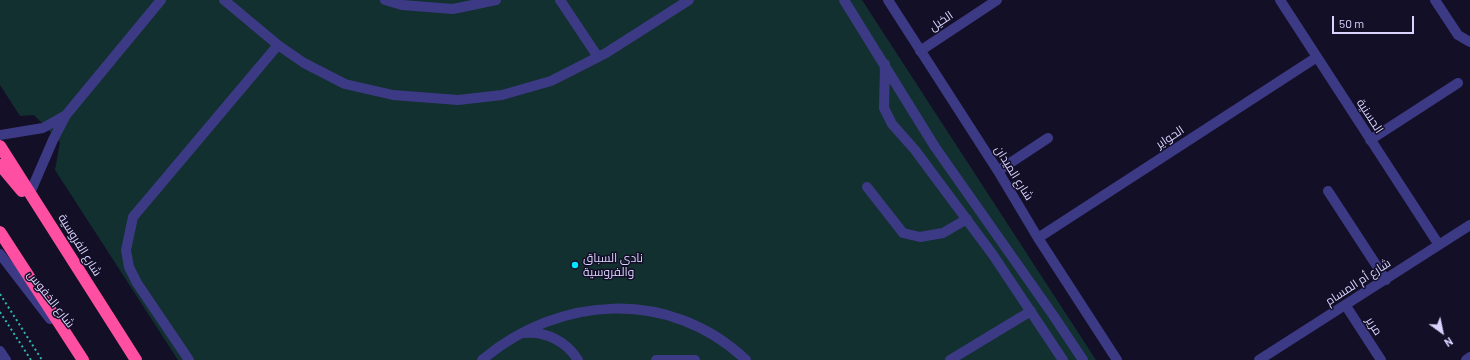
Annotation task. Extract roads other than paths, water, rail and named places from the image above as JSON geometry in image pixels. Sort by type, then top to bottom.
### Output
[{"type":"highway","name":"شارع الفروسية","points":[[0,146],[136,360]]},
{"type":"highway","points":[[0,165],[7,175],[42,213]]},
{"type":"highway","points":[[0,232],[83,360]]},
{"type":"street","points":[[30,193],[53,140],[66,115],[161,0]]},
{"type":"street","points":[[224,0],[278,45],[304,63],[345,84],[393,95],[458,100],[502,95],[551,81],[598,57],[689,0]]},
{"type":"street","points":[[385,0],[402,5],[453,9],[496,0]]},
{"type":"street","points":[[560,0],[598,57]]},
{"type":"street","points":[[844,0],[935,147],[1083,360]]},
{"type":"street","name":"شارع الميدان","points":[[888,0],[998,171],[1038,238],[1118,360]]},
{"type":"street","name":"الخيل","points":[[920,51],[997,0]]},
{"type":"street","name":"الحسنية","points":[[1280,0],[1439,246]]},
{"type":"street","points":[[1435,0],[1458,35],[1470,42]]},
{"type":"street","points":[[189,360],[137,283],[129,267],[126,250],[133,217],[278,45]]},
{"type":"street","name":"الحواير","points":[[1038,238],[1317,57]]},
{"type":"street","points":[[885,64],[884,108],[892,124],[915,150],[993,254],[1063,360]]},
{"type":"street","points":[[1370,140],[1458,83]]},
{"type":"street","points":[[0,135],[43,128],[66,115]]},
{"type":"street","points":[[998,171],[1048,138]]},
{"type":"street","points":[[867,187],[903,233],[920,237],[935,234],[943,232],[967,219]]},
{"type":"street","points":[[1328,191],[1386,280]]},
{"type":"street","name":"شارع أم المسام","points":[[1259,360],[1470,226]]},
{"type":"street","name":"شارع الخفوس","points":[[0,254],[83,360]]},
{"type":"street","name":"مرير","points":[[1346,306],[1381,360]]},
{"type":"street","points":[[482,360],[521,333],[552,319],[574,313],[603,309],[637,310],[670,317],[716,337],[746,360]]},
{"type":"street","points":[[950,360],[1031,311]]},
{"type":"street","points":[[521,333],[538,333],[553,338],[567,346],[578,360]]},
{"type":"street","points":[[0,351],[6,360]]},
{"type":"street","points":[[1466,360],[1470,357]]},
{"type":"street","points":[[656,360],[695,360]]},
{"type":"place","name":"نادي السباق والفروسية","points":[[575,265]]}]
